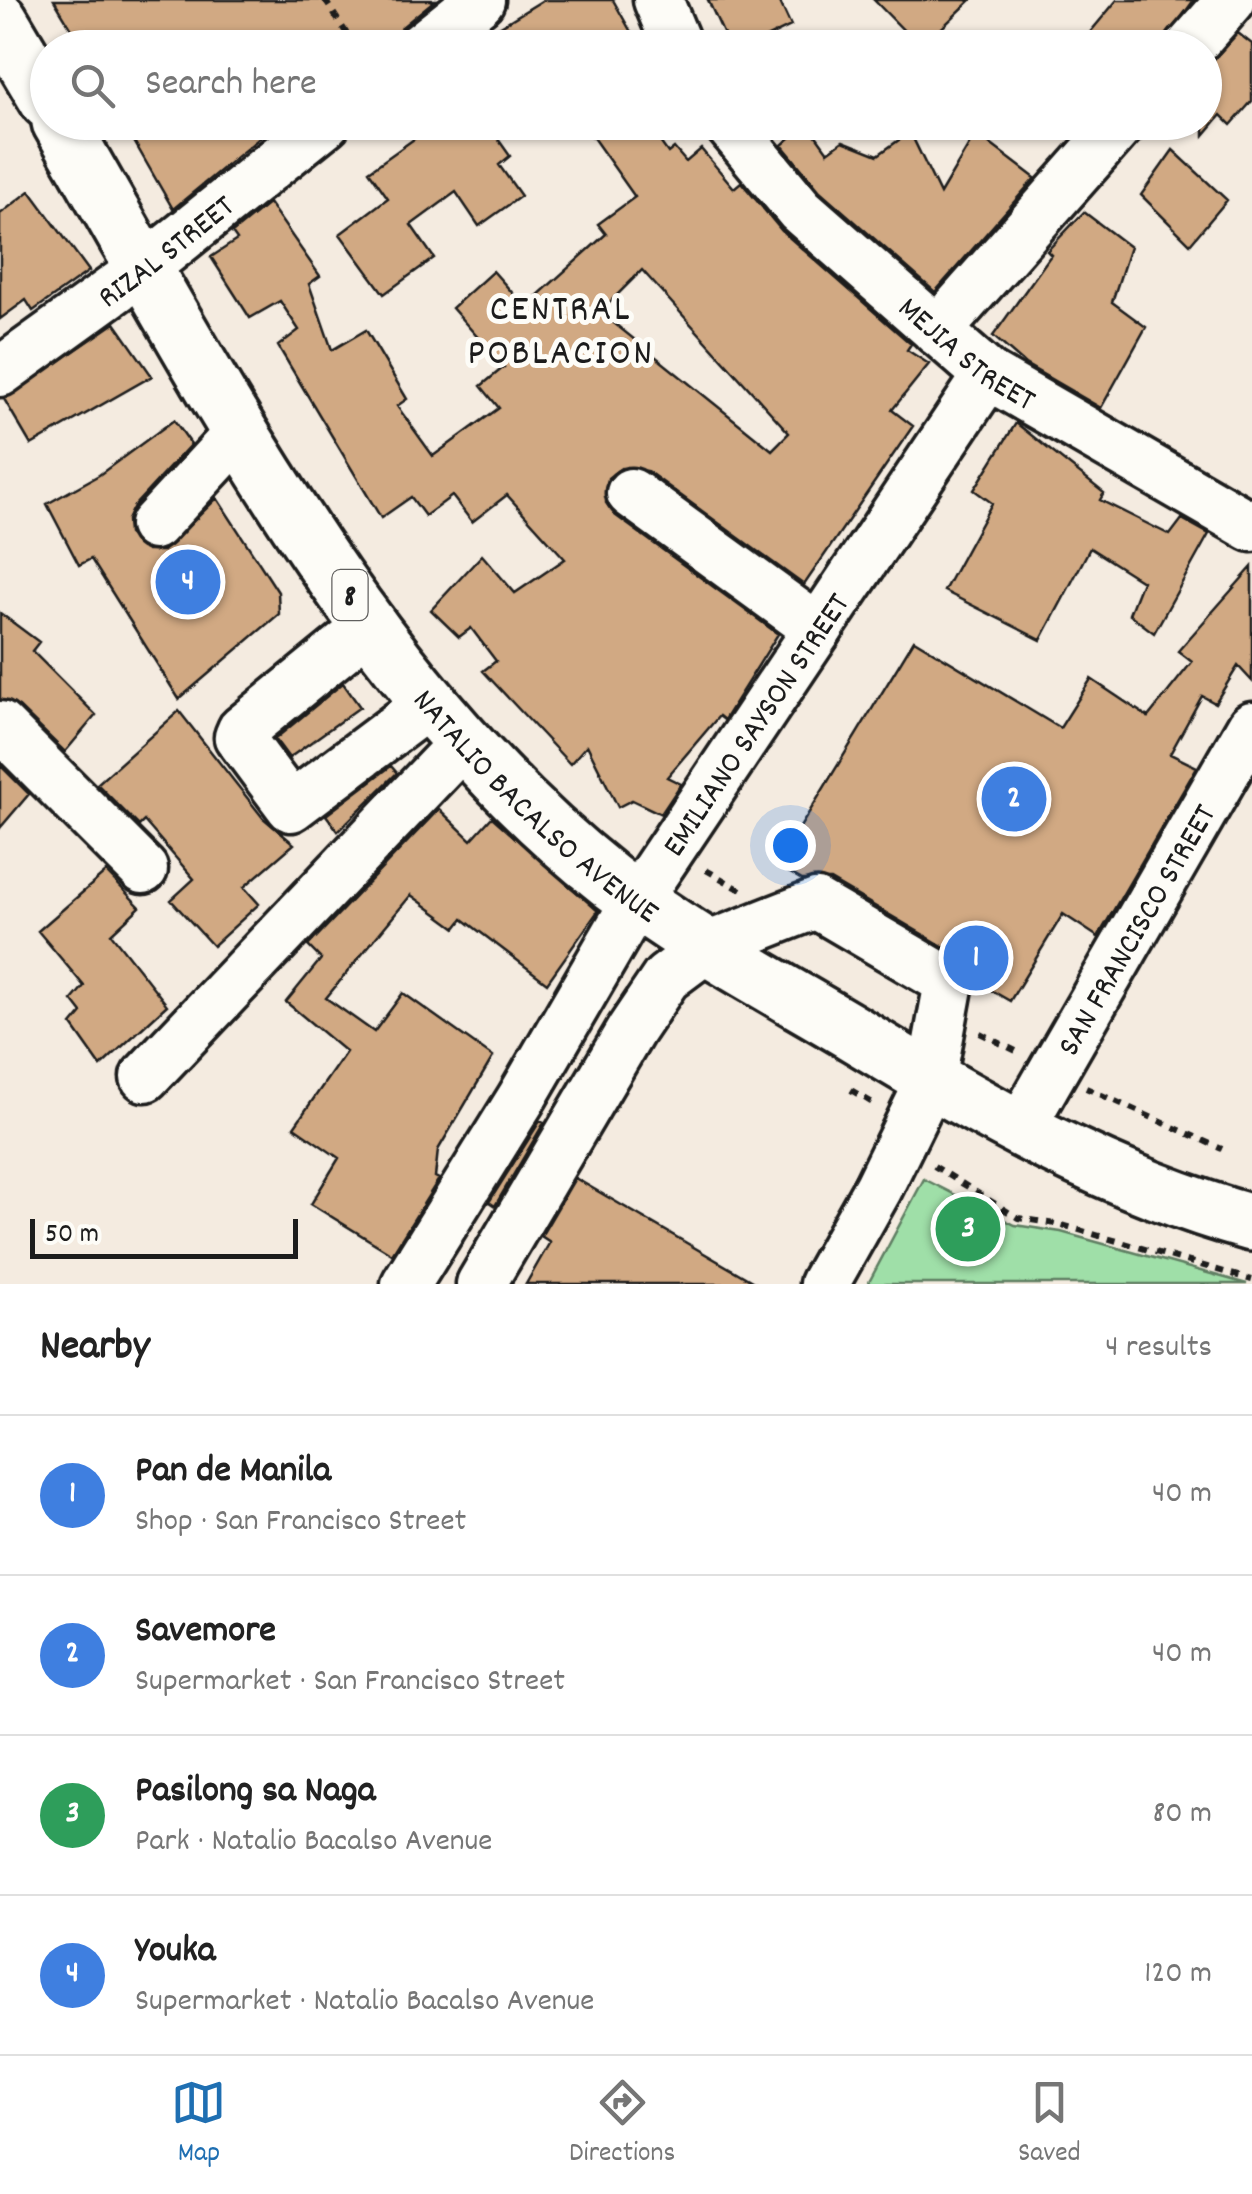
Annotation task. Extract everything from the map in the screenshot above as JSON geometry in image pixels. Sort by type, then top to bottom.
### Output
[{"type":"highway","points":[[0,20],[30,71]]},
{"type":"highway","name":"NATALIO BACALSO AVENUE","points":[[70,140],[273,488],[372,624],[495,777],[637,899],[709,946],[920,1103],[1019,1130],[1112,1173],[1252,1223]]},
{"type":"street","points":[[442,30],[480,0]]},
{"type":"street","points":[[658,0],[670,30]]},
{"type":"street","points":[[1205,30],[1232,0]]},
{"type":"street","name":"RIZAL STREET","points":[[0,372],[144,268],[304,140]]},
{"type":"street","name":"MEJIA STREET","points":[[741,140],[800,210],[988,374],[1252,527]]},
{"type":"street","points":[[937,330],[1106,140]]},
{"type":"street","name":"EMILIANO SAYSON STREET","points":[[406,1284],[521,1099],[637,899],[988,374]]},
{"type":"street","points":[[154,525],[240,432]]},
{"type":"street","points":[[631,493],[818,629]]},
{"type":"street","points":[[372,624],[242,730],[240,737],[291,806],[448,721]]},
{"type":"street","points":[[146,1077],[448,721]]},
{"type":"street","points":[[0,726],[143,869]]},
{"type":"street","name":"SAN FRANCISCO STREET","points":[[1019,1130],[1252,726]]},
{"type":"street","points":[[481,1284],[631,1030],[666,978],[709,946],[816,904],[949,982],[920,1103],[824,1284]]},
{"type":"path","points":[[325,0],[344,30]]},
{"type":"path","points":[[670,850],[786,916]]},
{"type":"path","points":[[851,1090],[920,1103],[937,1171],[1018,1218],[1062,1225],[1252,1280]]},
{"type":"green space","points":[[924,1179],[1015,1225],[1061,1232],[1247,1284],[868,1284]]},
{"type":"building","points":[[54,0],[435,0],[401,30],[72,30]]},
{"type":"building","points":[[543,0],[613,0],[630,30],[494,30]]},
{"type":"building","points":[[708,0],[779,0],[791,26],[783,30],[722,30]]},
{"type":"building","points":[[874,0],[971,0],[940,30],[903,30]]},
{"type":"building","points":[[1117,0],[1194,0],[1172,30],[1092,30]]},
{"type":"building","points":[[1238,33],[1252,44],[1252,101],[1231,125],[1222,116],[1222,50]]},
{"type":"building","points":[[133,140],[257,140],[173,209]]},
{"type":"building","points":[[413,140],[499,140],[510,156],[499,165],[521,196],[479,226],[456,192],[411,225],[434,258],[384,294],[340,234],[388,198],[369,171]]},
{"type":"building","points":[[595,140],[659,140],[668,153],[674,148],[686,162],[701,149],[734,188],[741,182],[782,231],[911,344],[907,350],[929,364],[892,410],[913,426],[804,585],[647,471],[621,468],[608,478],[606,503],[615,515],[778,634],[724,720],[719,716],[667,777],[681,784],[661,814],[632,800],[618,807],[587,745],[570,764],[483,671],[496,661],[471,628],[459,637],[431,610],[482,555],[515,593],[565,559],[507,495],[472,522],[452,496],[425,516],[411,497],[381,518],[278,346],[299,330],[280,301],[250,318],[211,257],[237,240],[232,233],[269,203],[320,276],[309,284],[332,350],[366,330],[407,399],[397,406],[433,456],[499,408],[481,386],[504,367],[452,308],[493,271],[525,307],[606,234],[598,224],[635,197]],"holes":[[[642,270],[789,433],[772,450],[600,312]]]},
{"type":"building","points":[[788,140],[819,140],[828,152],[843,141],[878,155],[899,140],[914,140],[940,194],[972,140],[985,140],[1035,178],[935,292],[820,191],[782,145]]},
{"type":"building","points":[[1173,150],[1227,200],[1190,244],[1141,195]]},
{"type":"building","points":[[30,191],[89,271],[33,311],[26,300],[0,319],[0,214]]},
{"type":"building","points":[[1084,212],[1130,247],[1112,302],[1146,327],[1101,408],[1025,364],[993,336],[1051,255],[1047,251]]},
{"type":"building","points":[[115,323],[152,376],[31,445],[4,399]]},
{"type":"building","points":[[174,420],[191,444],[134,506],[127,520],[128,534],[147,551],[163,551],[217,498],[278,592],[279,614],[179,699],[91,559],[79,565],[47,504],[99,475]]},
{"type":"building","points":[[1016,423],[1104,493],[1100,500],[1170,535],[1182,519],[1209,534],[1154,633],[1129,614],[1142,581],[1090,548],[1041,640],[944,591],[992,503],[974,490]]},
{"type":"building","points":[[1252,567],[1252,681],[1238,666],[1215,703],[1202,696],[1170,754],[1197,767],[1098,937],[1063,914],[1010,1001],[975,981],[973,970],[963,958],[830,880],[802,880],[777,865],[914,640],[1060,728],[1091,679],[1148,717],[1192,662],[1178,651]]},
{"type":"building","points":[[0,613],[39,642],[32,651],[96,715],[65,752],[19,707],[0,699]]},
{"type":"building","points":[[343,683],[360,707],[289,758],[275,739]]},
{"type":"building","points":[[179,711],[263,818],[294,844],[244,887],[259,904],[213,946],[171,900],[194,879],[144,821],[139,826],[97,784]]},
{"type":"building","points":[[0,765],[29,794],[0,828]]},
{"type":"building","points":[[391,766],[397,773],[338,831],[326,815]]},
{"type":"building","points":[[439,809],[471,840],[492,817],[598,911],[547,983],[463,919],[456,928],[411,895],[326,998],[374,1032],[403,993],[493,1057],[438,1150],[435,1177],[439,1179],[392,1254],[311,1204],[339,1158],[294,1127],[346,1052],[286,1002],[321,959],[308,946]]},
{"type":"building","points":[[106,872],[140,907],[111,934],[167,1005],[101,1066],[72,1025],[82,1013],[72,1000],[84,986],[38,931]]},
{"type":"building","points":[[540,1121],[544,1123],[495,1206],[489,1202]]},
{"type":"building","points":[[575,1178],[757,1284],[526,1284],[550,1242],[541,1236]]},
{"type":"place","name":"Youka","points":[[188,582]]},
{"type":"place","name":"Savemore","points":[[1014,799]]},
{"type":"place","name":"Pan de Manila","points":[[976,958]]},
{"type":"place","name":"Pasilong sa Naga","points":[[968,1229]]},
{"type":"district","name":"CENTRAL POBLACION","points":[[561,328]]}]
